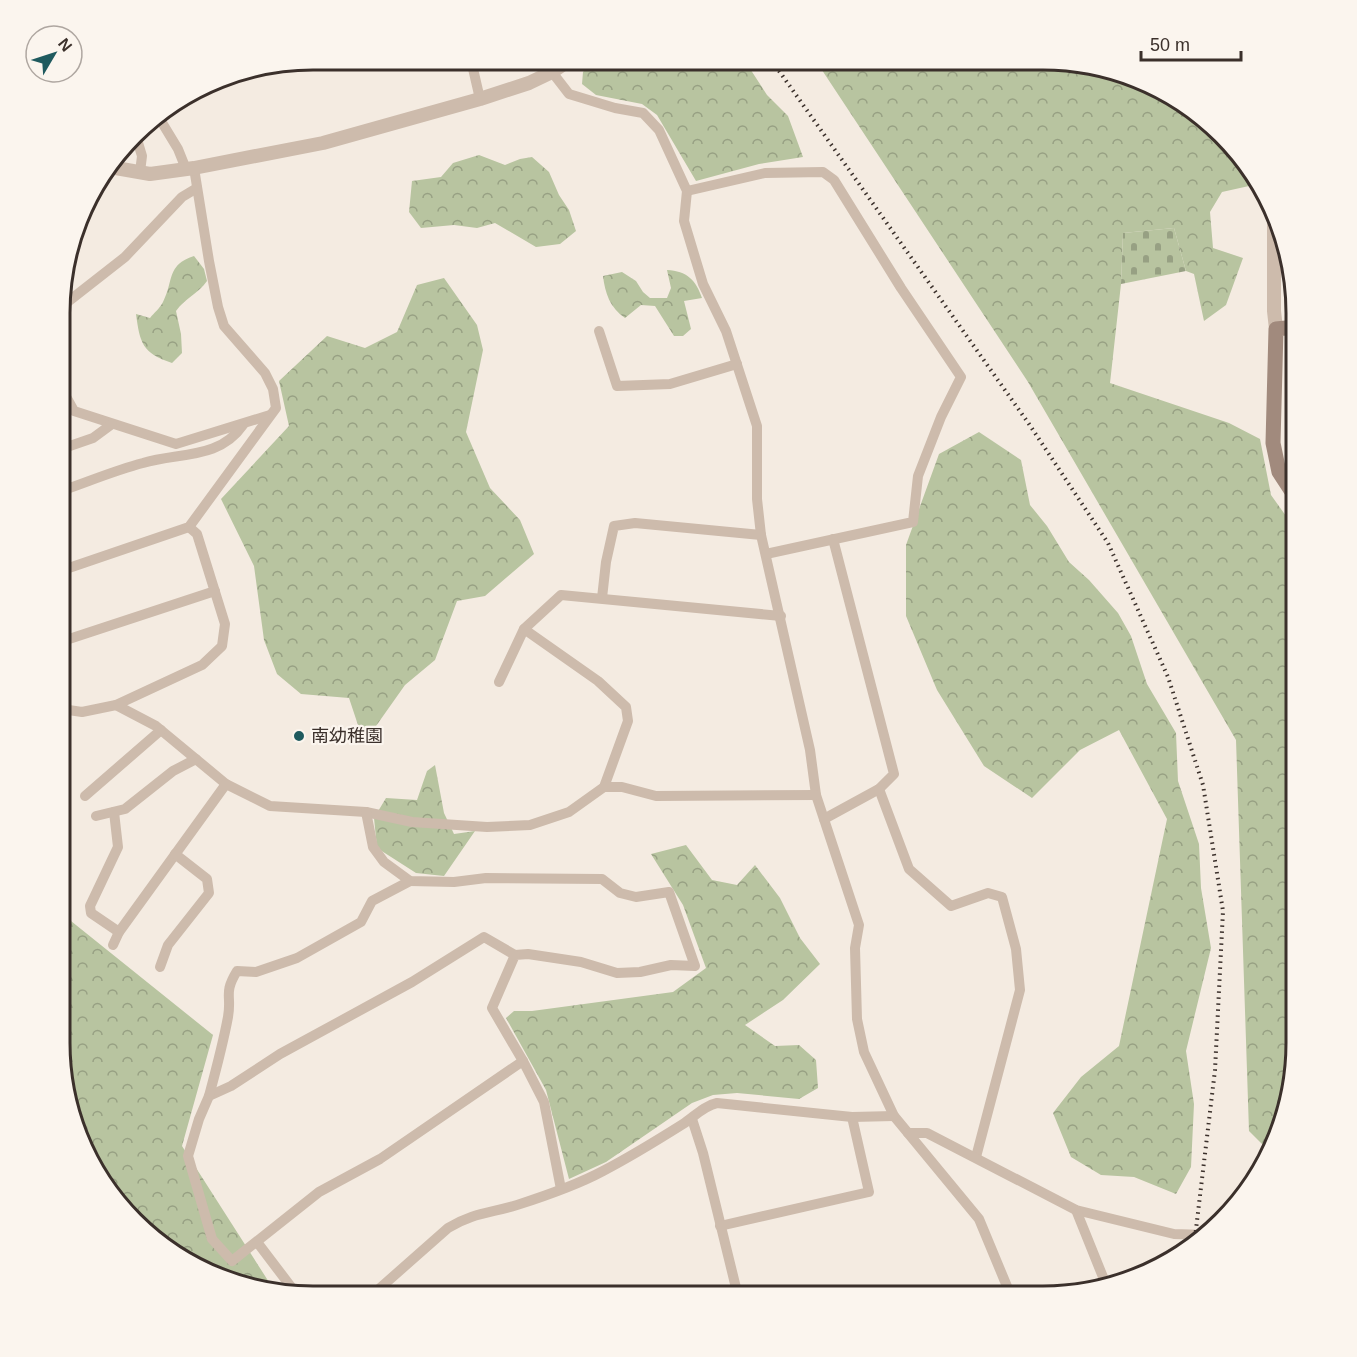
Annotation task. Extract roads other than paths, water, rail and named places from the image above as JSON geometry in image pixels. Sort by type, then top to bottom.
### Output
[{"type":"main road","points":[[1286,328],[1276,328],[1273,443],[1279,472],[1286,483]]},
{"type":"street","points":[[473,70],[480,99]]},
{"type":"street","points":[[119,169],[150,174],[323,143],[480,99],[529,83],[551,70]]},
{"type":"street","points":[[562,70],[569,94],[615,108],[643,113],[659,130],[687,191],[684,221],[703,284],[726,331],[757,426],[757,499],[761,536],[810,750],[816,795],[858,925],[855,948],[857,1019],[864,1052],[894,1116],[979,1219],[1007,1286]]},
{"type":"street","points":[[70,568],[189,527],[276,408],[273,389],[266,373],[224,326],[218,307],[197,188],[190,168],[163,124]]},
{"type":"street","points":[[139,145],[142,156],[140,172]]},
{"type":"street","points":[[687,191],[765,173],[823,172],[834,180],[913,307],[961,377],[941,417],[918,476],[913,522],[766,554]]},
{"type":"street","points":[[71,299],[125,257],[182,197],[197,188]]},
{"type":"street","points":[[1274,236],[1276,328]]},
{"type":"street","points":[[599,331],[617,386],[670,384],[737,364]]},
{"type":"street","points":[[70,412],[177,444],[270,415]]},
{"type":"street","points":[[70,446],[93,438],[112,424]]},
{"type":"street","points":[[70,488],[144,462],[204,452],[235,437],[243,425]]},
{"type":"street","points":[[602,598],[606,562],[615,526],[635,523],[761,536]]},
{"type":"street","points":[[70,710],[82,712],[116,705],[202,665],[222,646],[225,624],[197,534],[189,527]]},
{"type":"street","points":[[824,819],[879,789],[894,774],[833,539]]},
{"type":"street","points":[[70,635],[215,591]]},
{"type":"street","points":[[499,682],[524,628],[561,595],[781,616]]},
{"type":"street","points":[[116,705],[161,730],[226,784],[270,806],[366,812],[412,822],[487,827],[530,825],[569,812],[604,787],[628,721],[626,707],[598,681],[524,628]]},
{"type":"street","points":[[85,796],[161,730]]},
{"type":"street","points":[[96,816],[125,809],[173,771],[196,759]]},
{"type":"street","points":[[113,945],[119,932],[226,784]]},
{"type":"street","points":[[604,787],[622,787],[656,796],[816,795]]},
{"type":"street","points":[[879,789],[909,869],[951,906],[988,893],[1002,897],[1016,949],[1020,990],[976,1157]]},
{"type":"street","points":[[114,812],[118,847],[90,906],[91,913],[119,932]]},
{"type":"street","points":[[366,812],[373,847],[384,862],[410,881]]},
{"type":"street","points":[[160,967],[168,945],[209,893],[207,879],[175,854]]},
{"type":"street","points":[[208,1096],[231,1086],[280,1054],[412,982],[484,937],[515,955],[528,954],[581,963],[617,973],[640,972],[671,964],[695,966],[669,892],[636,897],[620,893],[602,879],[486,878],[454,882],[410,881],[372,901],[361,922],[297,958],[256,972],[237,971],[228,985],[229,1011],[223,1043],[188,1156],[212,1239],[232,1261],[319,1192],[380,1159],[523,1061]]},
{"type":"street","points":[[515,955],[492,1008],[544,1102],[561,1189]]},
{"type":"street","points":[[382,1286],[448,1228],[461,1220],[494,1209],[515,1206],[601,1172],[692,1119],[708,1105],[717,1103],[852,1117],[894,1116]]},
{"type":"street","points":[[720,1226],[869,1192],[852,1117]]},
{"type":"street","points":[[692,1119],[703,1153],[735,1286]]},
{"type":"street","points":[[908,1133],[927,1133],[1076,1210],[1174,1234],[1193,1235]]},
{"type":"street","points":[[1076,1210],[1104,1279]]},
{"type":"street","points":[[257,1242],[290,1285]]},
{"type":"railway","points":[[778,70],[1029,424],[1108,543],[1168,677],[1203,785],[1223,911],[1215,1070],[1196,1232]]},
{"type":"place","name":"南幼稚園","points":[[299,736]]}]
